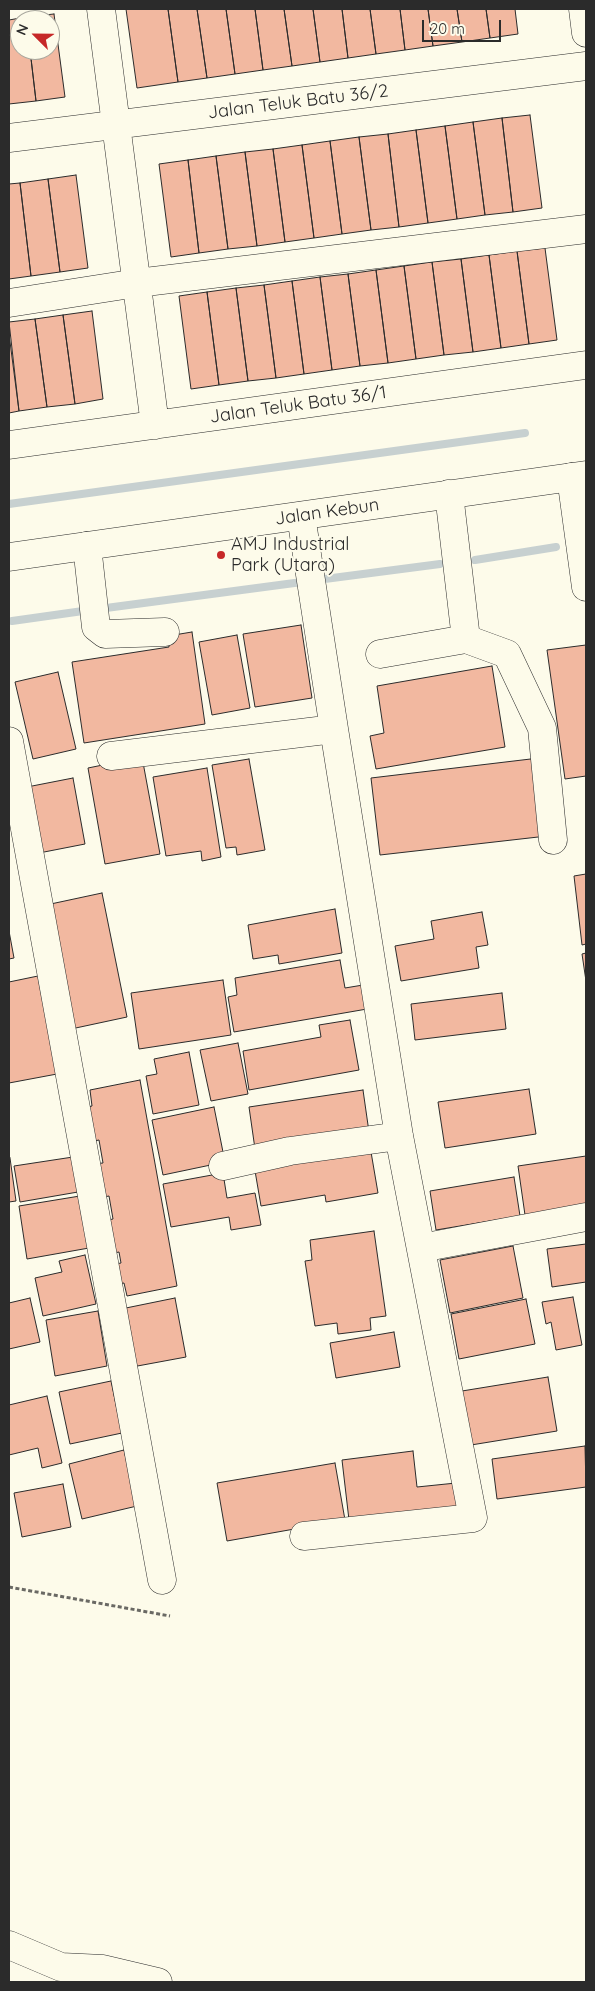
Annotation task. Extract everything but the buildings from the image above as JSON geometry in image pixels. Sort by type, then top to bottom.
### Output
[{"type":"street","points":[[101,9],[155,425]]},
{"type":"street","points":[[583,9],[586,33]]},
{"type":"street","name":"Jalan Teluk Batu 36/2","points":[[9,138],[586,66]]},
{"type":"street","points":[[9,303],[137,284],[586,229]]},
{"type":"street","name":"Jalan Teluk Batu 36/1","points":[[9,445],[586,365]]},
{"type":"street","points":[[579,476],[586,587]]},
{"type":"street","name":"Jalan Kebun","points":[[9,557],[579,476]]},
{"type":"street","points":[[449,494],[466,639]]},
{"type":"street","points":[[301,516],[399,1136],[473,1518],[304,1536]]},
{"type":"street","points":[[87,546],[96,627],[105,634],[165,632]]},
{"type":"street","points":[[380,654],[466,639],[507,654],[542,728],[553,840]]},
{"type":"street","points":[[110,756],[334,729]]},
{"type":"street","points":[[9,741],[162,1580]]},
{"type":"street","points":[[224,1166],[290,1151],[399,1136]]},
{"type":"street","points":[[421,1248],[586,1217]]},
{"type":"street","points":[[9,1945],[62,1975],[103,1969],[158,1982]]},
{"type":"path","points":[[9,1587],[170,1616]]},
{"type":"waterway","points":[[9,504],[525,433]]},
{"type":"waterway","points":[[475,560],[556,547]]},
{"type":"waterway","points":[[317,580],[440,564]]},
{"type":"waterway","points":[[106,608],[302,582]]},
{"type":"waterway","points":[[12,621],[83,611]]},
{"type":"place","name":"AMJ Industrial Park (Utara)","points":[[221,555]]}]
